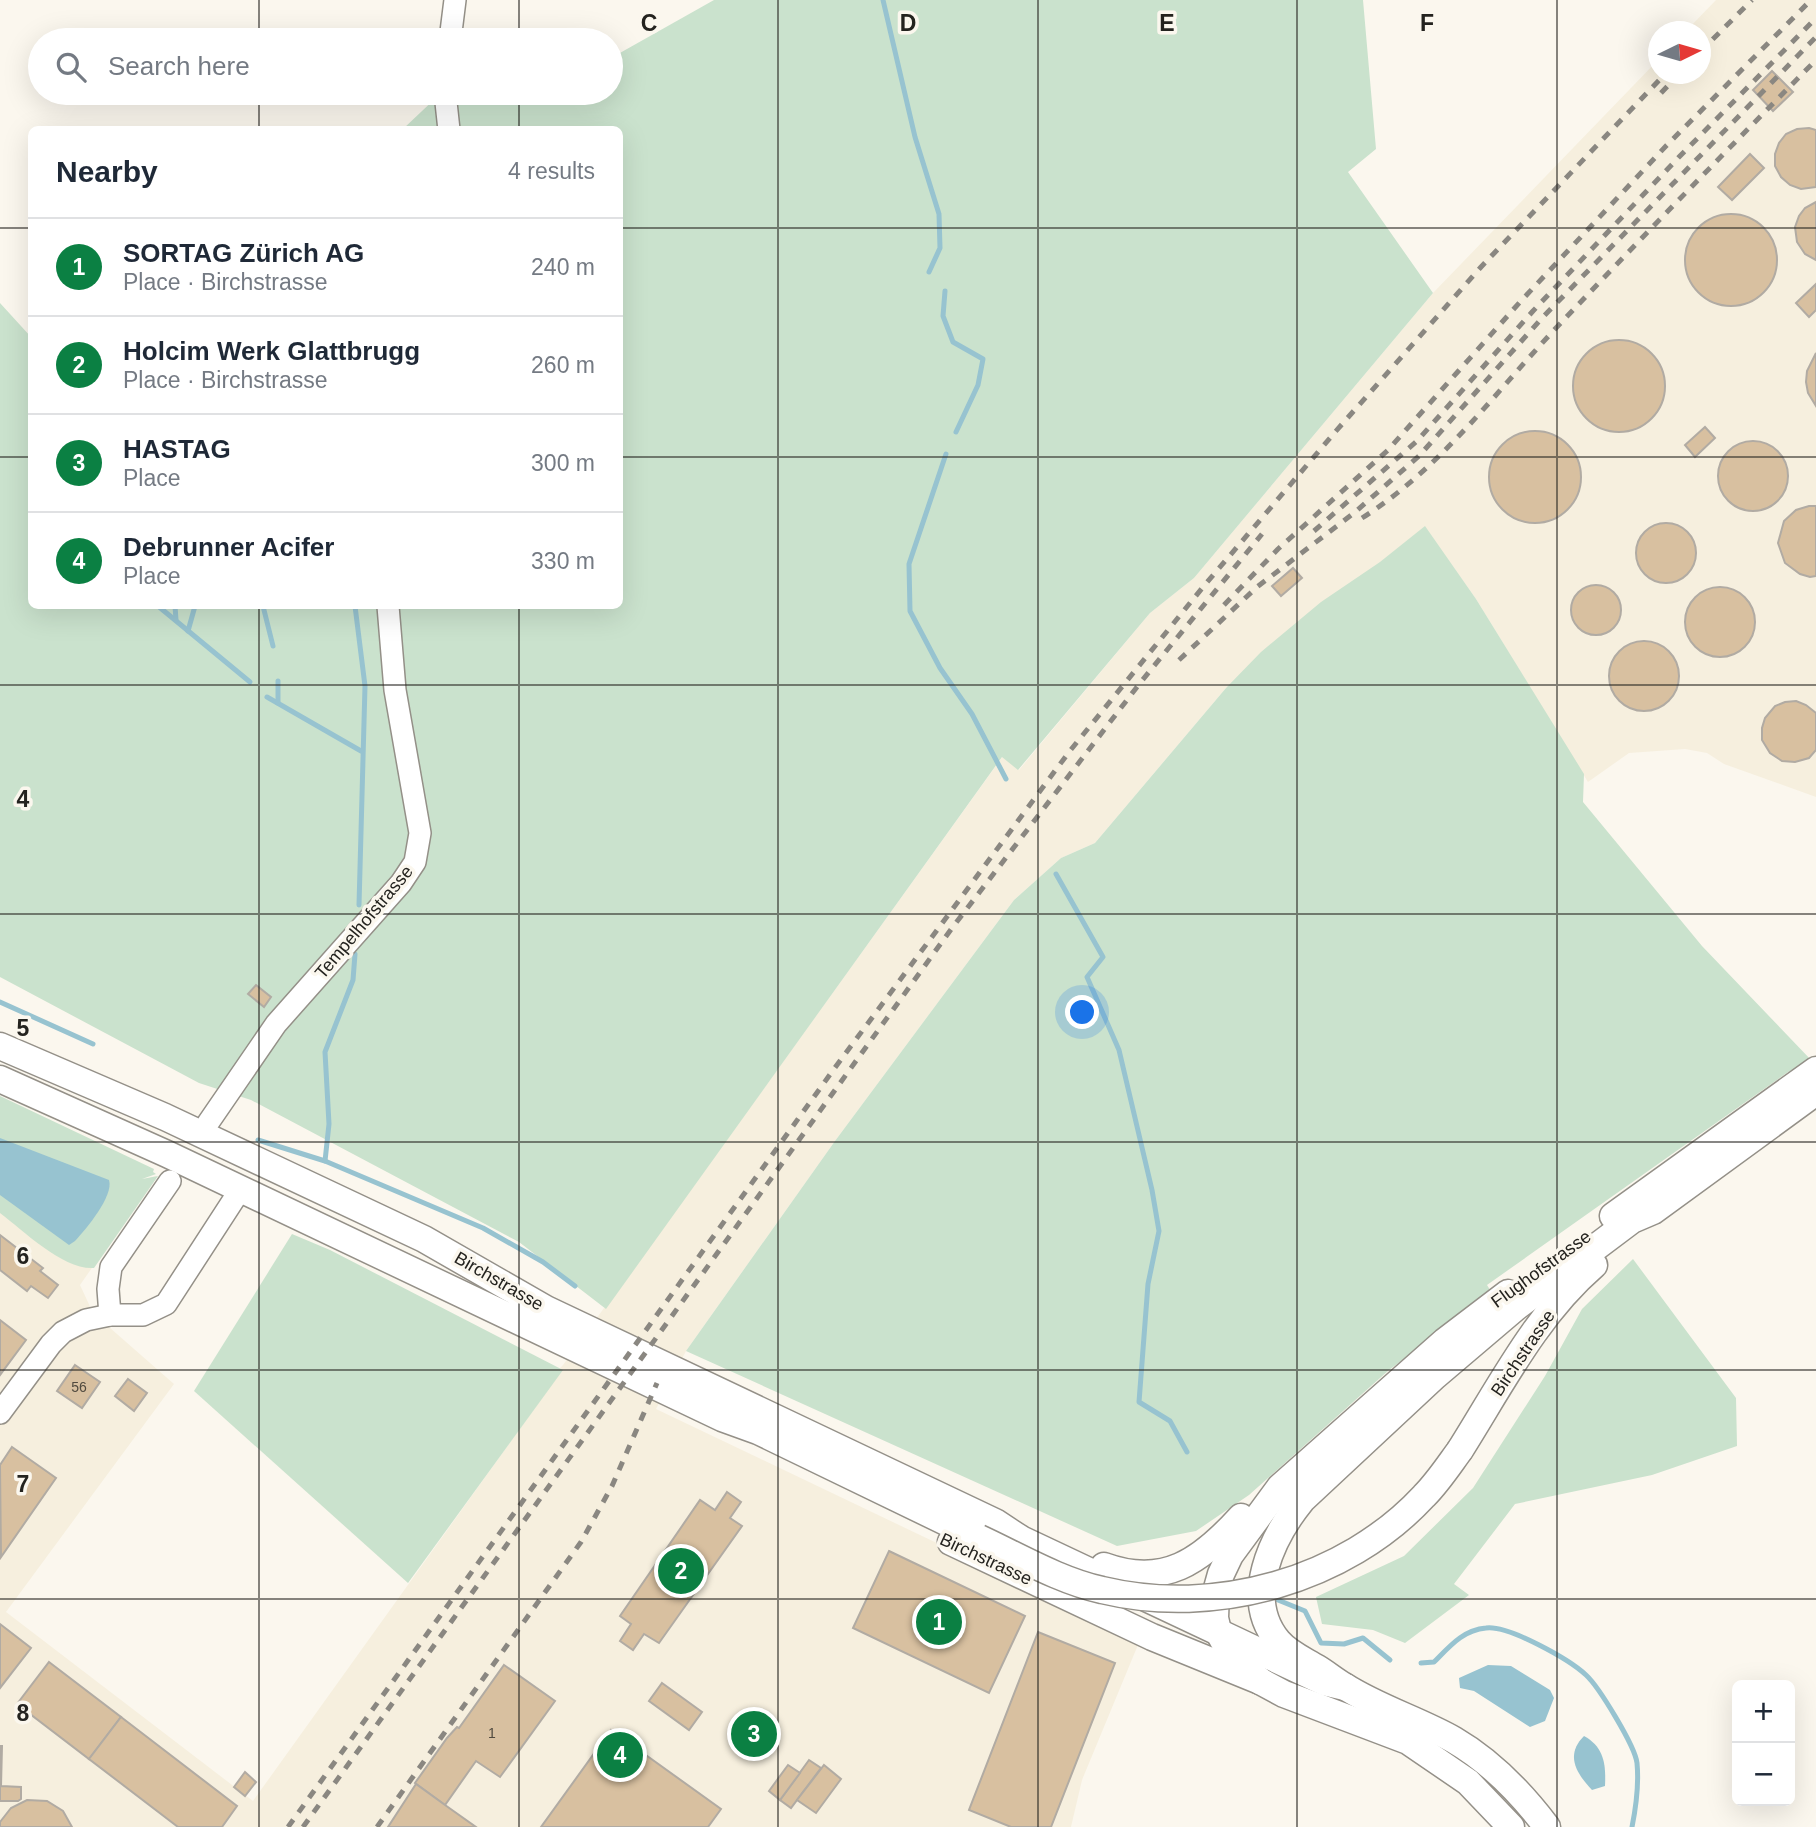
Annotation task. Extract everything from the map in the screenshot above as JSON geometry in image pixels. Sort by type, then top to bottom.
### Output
[{"type":"main road","name":"Birchstrasse","points":[[0,1046],[143,1107],[424,1239],[546,1308],[987,1530],[1047,1569],[1101,1590],[1143,1597],[1191,1598],[1240,1594],[1283,1584],[1315,1571],[1397,1521],[1424,1496],[1460,1450],[1531,1336],[1556,1305],[1576,1281],[1638,1229],[1653,1211]]},
{"type":"main road","name":"Flughofstrasse","points":[[1280,1487],[1445,1341],[1816,1070]]},
{"type":"main road","name":"Birchstrasse","points":[[0,1079],[240,1189],[722,1418],[987,1530],[1021,1539],[1324,1682],[1345,1687]]},
{"type":"main road","name":"Birchstrasse","points":[[1547,1827],[1507,1782],[1456,1741],[1345,1687],[1279,1642],[1263,1611],[1264,1569],[1277,1535],[1302,1500],[1435,1376],[1515,1307],[1632,1220],[1653,1211],[1816,1092]]},
{"type":"main road","points":[[240,1189],[255,1160]]},
{"type":"main road","name":"Birchstrasse","points":[[722,1418],[754,1440],[838,1488],[1152,1637],[1260,1681],[1283,1694],[1408,1741],[1468,1782],[1511,1827]]},
{"type":"main road","name":"Birchstrasse","points":[[987,1530],[1026,1532],[1108,1568],[1158,1574],[1203,1555],[1261,1494],[1280,1487]]},
{"type":"main road","points":[[1217,1631],[1215,1605],[1221,1574],[1243,1536],[1280,1487]]},
{"type":"main road","name":"Birchstrasse","points":[[1217,1631],[1230,1653],[1260,1681]]},
{"type":"street","points":[[452,28],[455,0]]},
{"type":"street","points":[[446,105],[449,126]]},
{"type":"street","name":"Tempelhofstrasse","points":[[208,1123],[276,1024],[401,883],[415,862],[421,834],[396,690],[388,609]]},
{"type":"street","points":[[110,1315],[108,1289],[111,1267],[170,1181]]},
{"type":"street","points":[[0,1413],[51,1344],[63,1332],[86,1320],[110,1315],[143,1315],[166,1304],[240,1189]]},
{"type":"shaded area","points":[[1716,0],[1816,0],[1816,797],[1724,764],[1707,753],[1685,749],[1629,753],[1588,782],[1476,599],[1425,527],[1226,688],[1095,843],[1061,858],[1014,900],[835,1141],[686,1351],[656,1409],[1140,1640],[1082,1780],[1071,1827],[0,1827],[0,1116],[142,1180],[156,1176],[80,1285],[93,1313],[174,1384],[6,1612],[253,1801],[562,1370],[560,1368],[1003,756],[1019,770],[1150,613],[1194,578],[1433,293],[1648,70],[1648,84],[1711,84],[1711,21],[1696,21]]},
{"type":"green space","points":[[714,0],[1363,0],[1376,149],[1348,172],[1433,293],[1194,578],[1150,613],[1018,770],[1002,757],[606,1309],[519,1242],[251,1100],[199,1083],[0,977],[0,303],[28,334],[28,609],[623,609],[623,126],[406,126],[428,105],[623,105],[623,51]]},
{"type":"green space","points":[[1425,526],[1476,599],[1584,774],[1583,802],[1702,946],[1812,1061],[1788,1072],[1487,1285],[1492,1293],[1389,1370],[1249,1495],[1196,1531],[1117,1546],[686,1351],[835,1141],[1014,900],[1061,858],[1095,843],[1226,688],[1261,652],[1321,602],[1380,562]]},
{"type":"green space","points":[[0,1096],[154,1169],[156,1174],[142,1179],[158,1176],[94,1268],[82,1267],[57,1256],[0,1213]]},
{"type":"green space","points":[[292,1234],[330,1250],[563,1370],[408,1583],[194,1391]]},
{"type":"green space","points":[[1633,1259],[1736,1398],[1737,1446],[1652,1475],[1515,1504],[1454,1584],[1469,1595],[1405,1643],[1373,1630],[1322,1624],[1316,1597],[1404,1556],[1473,1488],[1545,1376],[1582,1309]]},
{"type":"water","points":[[0,1138],[109,1180],[103,1203],[75,1241],[69,1245],[0,1195]]},
{"type":"water","points":[[1488,1665],[1511,1666],[1550,1690],[1554,1698],[1545,1721],[1530,1727],[1474,1691],[1460,1688],[1459,1678]]},
{"type":"water","points":[[1584,1736],[1596,1745],[1604,1763],[1605,1786],[1592,1790],[1575,1764],[1575,1750]]},
{"type":"building","points":[[1772,71],[1793,92],[1773,111],[1753,90]]},
{"type":"building","points":[[1809,128],[1816,130],[1816,187],[1801,189],[1790,185],[1781,177],[1775,166],[1775,154],[1786,134]]},
{"type":"building","points":[[1750,154],[1764,168],[1732,200],[1718,187]]},
{"type":"building","points":[[1816,202],[1816,260],[1805,254],[1797,242],[1795,227],[1805,208]]},
{"type":"building","points":[[1731,214],[1749,218],[1764,227],[1773,242],[1777,260],[1773,278],[1764,293],[1749,302],[1731,306],[1713,302],[1698,293],[1689,278],[1685,260],[1689,242],[1698,227],[1713,218]]},
{"type":"building","points":[[1816,284],[1816,310],[1809,317],[1796,303]]},
{"type":"building","points":[[1619,340],[1637,344],[1652,353],[1661,368],[1665,386],[1661,404],[1652,419],[1637,428],[1619,432],[1601,428],[1586,419],[1577,404],[1573,386],[1577,368],[1586,353],[1601,344]]},
{"type":"building","points":[[1816,353],[1816,406],[1808,393],[1806,382],[1807,371]]},
{"type":"building","points":[[1705,427],[1715,438],[1695,457],[1685,445]]},
{"type":"building","points":[[1535,431],[1553,435],[1568,444],[1577,459],[1581,477],[1577,495],[1568,510],[1553,519],[1535,523],[1517,519],[1502,510],[1493,495],[1489,477],[1493,459],[1502,444],[1517,435]]},
{"type":"building","points":[[1760,441],[1773,447],[1782,456],[1786,462],[1786,490],[1778,501],[1767,509],[1746,511],[1728,501],[1720,490],[1718,469],[1728,451],[1739,443]]},
{"type":"building","points":[[1816,506],[1816,576],[1810,577],[1800,574],[1785,563],[1778,543],[1784,521],[1796,510]]},
{"type":"building","points":[[1660,523],[1672,523],[1691,536],[1696,553],[1694,565],[1683,578],[1672,583],[1660,583],[1641,570],[1636,559],[1636,547],[1649,528]]},
{"type":"building","points":[[1293,568],[1302,578],[1281,596],[1272,586]]},
{"type":"building","points":[[1596,585],[1614,592],[1621,610],[1614,628],[1596,635],[1578,628],[1571,610],[1578,592]]},
{"type":"building","points":[[1727,587],[1740,593],[1749,602],[1753,608],[1753,636],[1745,647],[1734,655],[1713,657],[1695,647],[1687,636],[1685,615],[1695,597],[1706,589]]},
{"type":"building","points":[[1651,641],[1664,647],[1673,656],[1677,662],[1677,690],[1669,701],[1658,709],[1637,711],[1619,701],[1611,690],[1609,669],[1619,651],[1630,643]]},
{"type":"building","points":[[1796,701],[1816,713],[1816,750],[1809,758],[1795,762],[1782,761],[1770,753],[1762,740],[1762,728],[1765,718],[1775,706]]},
{"type":"building","points":[[256,985],[271,997],[264,1007],[248,994]]},
{"type":"building","points":[[0,1235],[43,1268],[40,1271],[58,1285],[48,1298],[31,1286],[27,1291],[0,1270]]},
{"type":"building","points":[[0,1320],[26,1340],[0,1375]]},
{"type":"building","points":[[75,1365],[100,1382],[82,1408],[57,1391]]},
{"type":"building","points":[[128,1379],[147,1393],[134,1411],[115,1396]]},
{"type":"building","points":[[12,1447],[56,1478],[1,1557],[0,1465]]},
{"type":"building","points":[[727,1492],[741,1502],[730,1518],[742,1526],[659,1643],[644,1634],[633,1650],[620,1641],[631,1624],[620,1616],[700,1500],[715,1510]]},
{"type":"building","points":[[889,1551],[1025,1616],[989,1693],[853,1628]]},
{"type":"building","points":[[0,1624],[31,1648],[0,1688]]},
{"type":"building","points":[[1038,1632],[1115,1663],[1051,1827],[1011,1827],[969,1810]]},
{"type":"building","points":[[49,1662],[121,1717],[89,1759],[17,1704]]},
{"type":"building","points":[[504,1665],[555,1701],[500,1777],[476,1761],[445,1805],[415,1783]]},
{"type":"building","points":[[662,1683],[702,1712],[689,1730],[649,1701]]},
{"type":"building","points":[[754,1712],[774,1727],[755,1754],[735,1740]]},
{"type":"building","points":[[121,1717],[237,1806],[222,1827],[178,1827],[89,1759]]},
{"type":"building","points":[[611,1730],[721,1809],[708,1827],[541,1827]]},
{"type":"building","points":[[0,1746],[1,1786],[21,1787],[21,1799],[18,1801],[0,1801]]},
{"type":"building","points":[[809,1760],[821,1768],[791,1808],[780,1800]]},
{"type":"building","points":[[788,1765],[800,1773],[780,1800],[769,1791]]},
{"type":"building","points":[[824,1765],[841,1779],[816,1813],[797,1800]]},
{"type":"building","points":[[245,1772],[256,1782],[245,1796],[234,1787]]},
{"type":"building","points":[[416,1784],[445,1805],[476,1827],[388,1827]]},
{"type":"building","points":[[27,1800],[47,1801],[63,1811],[72,1827],[0,1827],[0,1822],[11,1808]]},
{"type":"waterway","points":[[883,0],[915,137],[939,214],[940,248],[929,272]]},
{"type":"waterway","points":[[945,291],[943,316],[953,342],[983,359],[978,385],[956,432]]},
{"type":"waterway","points":[[946,454],[909,564],[910,611],[940,668],[972,714],[1006,779]]},
{"type":"waterway","points":[[162,609],[250,682]]},
{"type":"waterway","points":[[175,609],[176,620]]},
{"type":"waterway","points":[[188,631],[194,609]]},
{"type":"waterway","points":[[264,609],[273,646]]},
{"type":"waterway","points":[[355,609],[365,686],[359,905]]},
{"type":"waterway","points":[[278,681],[278,703]]},
{"type":"waterway","points":[[267,697],[361,751]]},
{"type":"waterway","points":[[1056,874],[1103,957],[1087,977],[1119,1050],[1159,1231],[1148,1284],[1139,1402],[1170,1421],[1187,1452]]},
{"type":"waterway","points":[[325,1161],[329,1124],[325,1052],[353,980],[355,954]]},
{"type":"waterway","points":[[0,1002],[93,1044]]},
{"type":"waterway","points":[[258,1140],[325,1161],[483,1228],[543,1262],[575,1286]]},
{"type":"waterway","points":[[1278,1600],[1305,1611],[1321,1643],[1344,1644],[1363,1638],[1390,1660]]},
{"type":"waterway","points":[[1421,1663],[1434,1662],[1464,1635],[1486,1628],[1524,1638],[1586,1675],[1607,1704],[1635,1755],[1637,1787],[1632,1827]]},
{"type":"railway","points":[[1711,41],[1752,0]]},
{"type":"railway","points":[[1224,605],[1278,549],[1388,450],[1520,302],[1666,146],[1811,0]]},
{"type":"railway","points":[[1314,531],[1417,441],[1533,311],[1816,18]]},
{"type":"railway","points":[[1179,660],[1257,587],[1354,513],[1419,456],[1542,318],[1816,37]]},
{"type":"railway","points":[[1362,518],[1417,477],[1441,454],[1588,294],[1816,60]]},
{"type":"railway","points":[[288,1827],[834,1069],[1069,752],[1203,587],[1336,431],[1481,267],[1655,84]]},
{"type":"railway","points":[[1661,93],[1670,84]]},
{"type":"railway","points":[[303,1827],[952,928],[1140,683],[1262,534]]},
{"type":"railway","points":[[377,1827],[581,1542],[612,1486],[657,1383]]},
{"type":"place","name":"Holcim Werk Glattbrugg","points":[[681,1571]]},
{"type":"place","name":"SORTAG Zürich AG","points":[[939,1622]]},
{"type":"place","name":"HASTAG","points":[[754,1734]]},
{"type":"place","name":"Debrunner Acifer","points":[[620,1755]]}]
